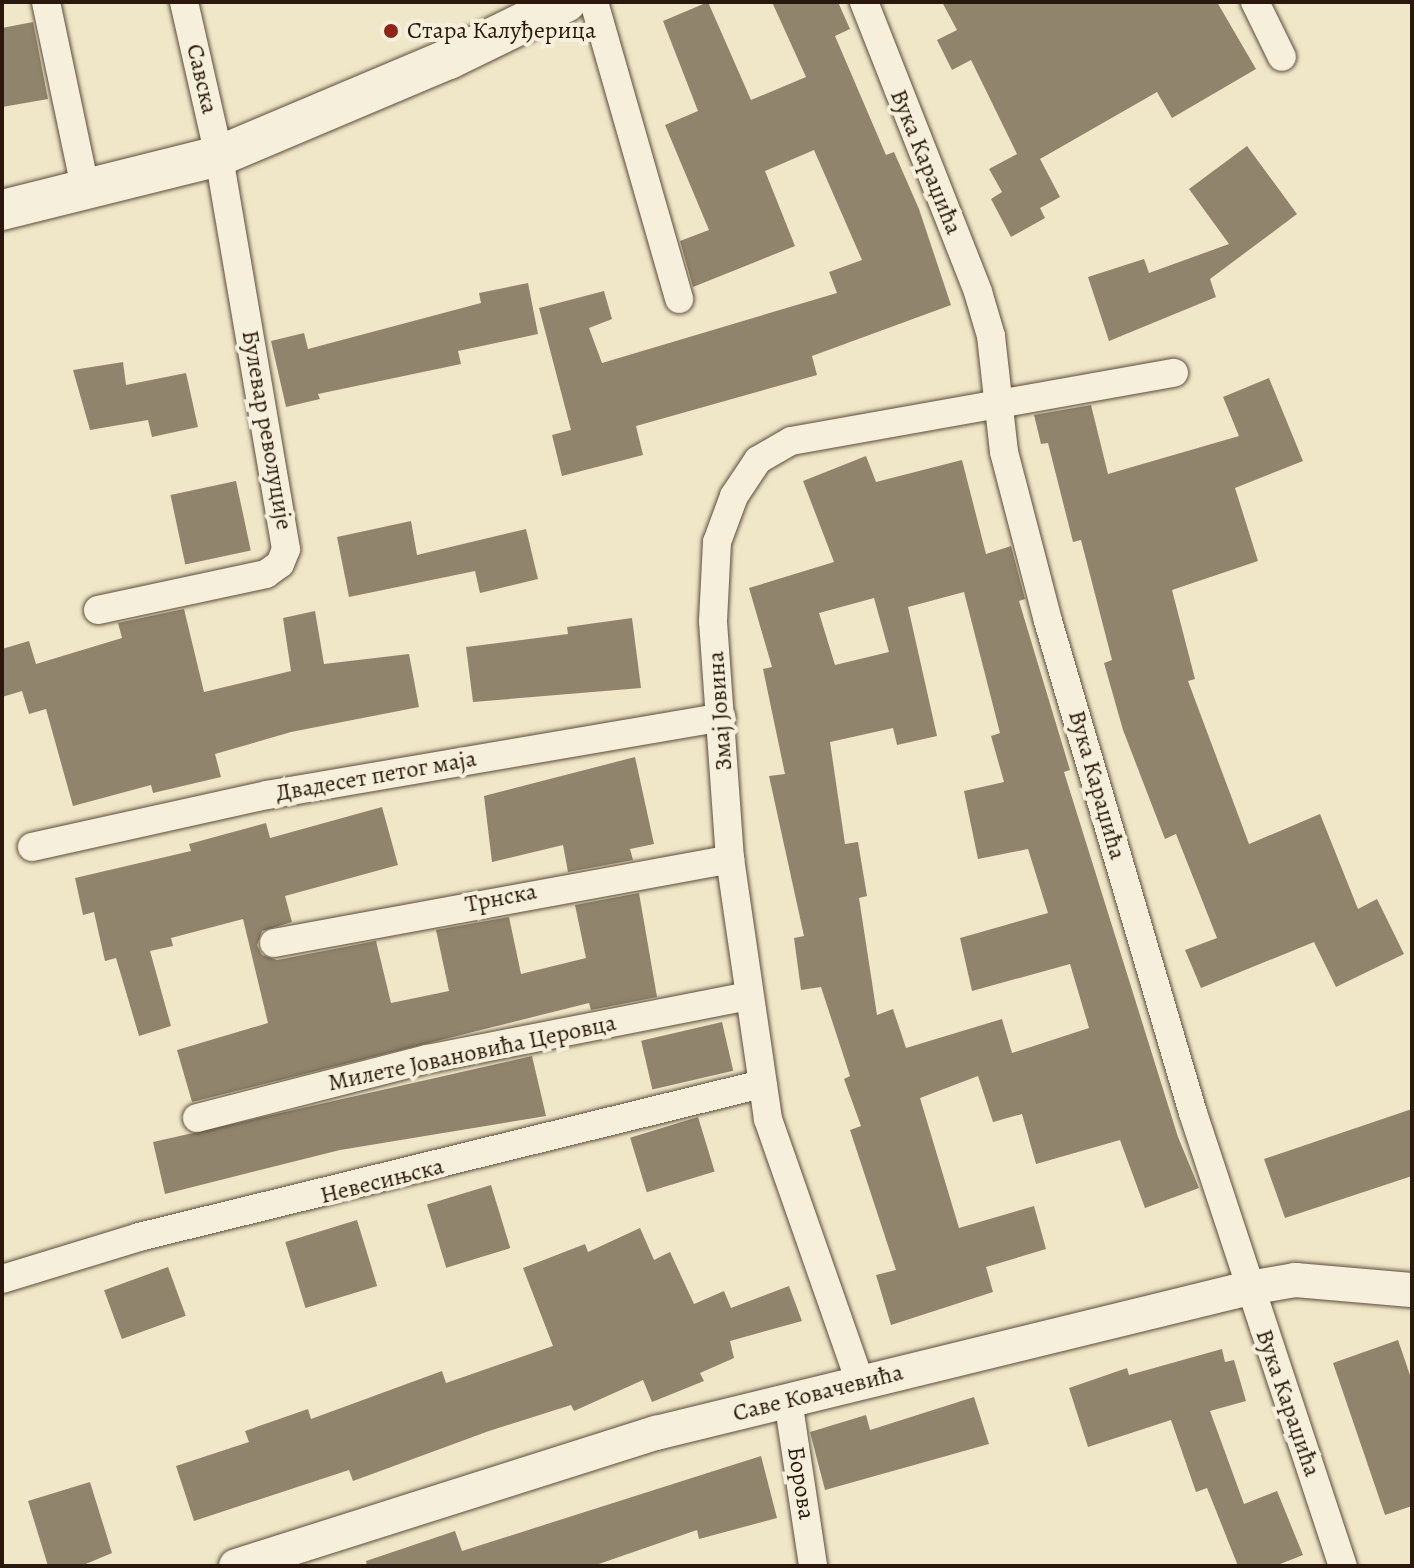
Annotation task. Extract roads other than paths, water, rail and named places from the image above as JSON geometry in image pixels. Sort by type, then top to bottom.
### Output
[{"type":"main road","points":[[2,210],[86,192],[219,156],[449,59],[566,2]]},
{"type":"street","points":[[46,2],[86,192]]},
{"type":"street","name":"Савска","points":[[184,2],[219,156]]},
{"type":"street","points":[[594,2],[679,299]]},
{"type":"street","name":"Вука Караџића","points":[[864,2],[978,292],[991,336],[1004,452],[1048,621],[1249,1288],[1343,1566]]},
{"type":"street","points":[[1255,2],[1282,57]]},
{"type":"street","name":"Булевар револуције","points":[[98,610],[266,574],[280,564],[286,549],[219,156]]},
{"type":"street","name":"Змај Јовина","points":[[860,1382],[768,1119],[762,1084],[730,859],[713,621],[717,542],[734,496],[758,460],[791,441],[1174,373]]},
{"type":"street","name":"Двадесет петог маја","points":[[32,847],[267,795],[721,717]]},
{"type":"street","name":"Трнска","points":[[274,943],[730,859]]},
{"type":"street","name":"Милете Јовановића Церовца","points":[[197,1118],[427,1059],[749,996]]},
{"type":"street","name":"Невесињска","points":[[2,1279],[139,1237],[762,1084]]},
{"type":"street","name":"Саве Ковачевића","points":[[236,1566],[523,1473],[788,1400],[1249,1288],[1295,1280],[1412,1290]]},
{"type":"street","name":"Борова","points":[[788,1400],[813,1566]]},
{"type":"place","name":"Стара Калуђерица","points":[[391,31]]}]
